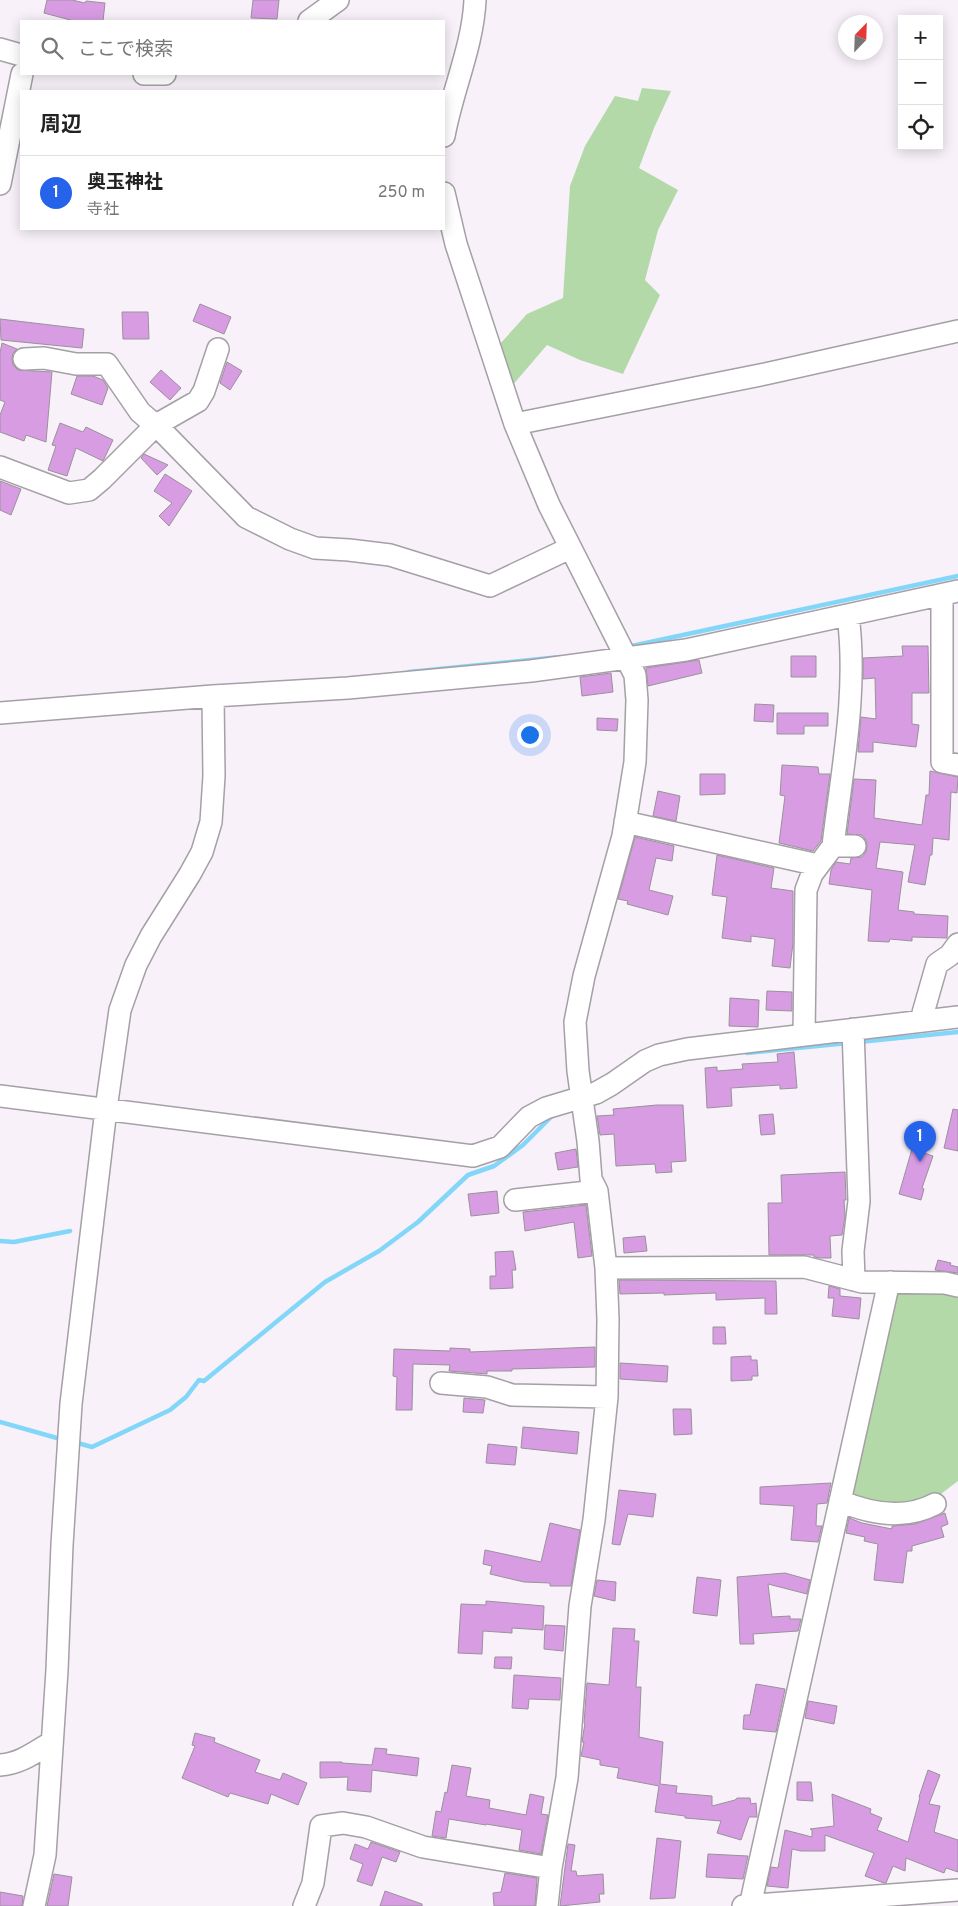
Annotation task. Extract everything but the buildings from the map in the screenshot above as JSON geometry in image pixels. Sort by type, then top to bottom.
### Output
[{"type":"street","points":[[310,20],[338,0]]},
{"type":"street","points":[[445,132],[475,12],[475,0]]},
{"type":"street","points":[[0,49],[20,55]]},
{"type":"street","points":[[0,184],[22,75]]},
{"type":"street","points":[[445,198],[456,244],[515,424],[548,505],[635,675],[637,700],[635,762],[623,836],[578,1001],[575,1029],[591,1179],[596,1191],[606,1268],[608,1319],[607,1397],[594,1520],[580,1606],[567,1778],[551,1868],[547,1906]]},
{"type":"street","points":[[515,424],[772,372],[958,331]]},
{"type":"street","points":[[0,467],[70,493],[89,490],[156,425],[198,401],[204,391],[218,349]]},
{"type":"street","points":[[24,359],[44,358],[76,364],[107,364],[140,412],[156,425],[246,517],[290,539],[315,548],[390,555],[490,586],[570,548]]},
{"type":"street","points":[[0,713],[213,696],[348,688],[531,671],[686,650],[950,593],[942,762],[958,765]]},
{"type":"street","points":[[804,1035],[806,890],[818,865],[833,846],[850,708],[851,638],[848,615]]},
{"type":"street","points":[[34,1906],[45,1855],[71,1404],[106,1109],[120,1010],[125,991],[136,965],[151,936],[202,852],[211,822],[214,776],[213,696]]},
{"type":"street","points":[[625,822],[818,865]]},
{"type":"street","points":[[833,846],[856,846]]},
{"type":"street","points":[[923,1021],[923,1013],[937,964],[950,956],[958,944]]},
{"type":"street","points":[[0,1096],[473,1156],[500,1147],[529,1117],[546,1108],[596,1093],[645,1061],[659,1055],[687,1049],[958,1017]]},
{"type":"street","points":[[852,1029],[859,1201],[852,1251],[854,1280]]},
{"type":"street","points":[[515,1200],[596,1191]]},
{"type":"street","points":[[606,1268],[804,1267],[862,1282],[945,1283],[958,1286]]},
{"type":"street","points":[[750,1906],[890,1282]]},
{"type":"street","points":[[441,1383],[487,1388],[512,1395],[607,1397]]},
{"type":"street","points":[[840,1501],[885,1514],[912,1513],[935,1504]]},
{"type":"street","points":[[0,1764],[21,1761],[52,1742]]},
{"type":"street","points":[[304,1906],[313,1884],[321,1826],[342,1823],[366,1827],[423,1847],[551,1868]]},
{"type":"street","points":[[743,1906],[958,1890]]},
{"type":"green space","points":[[642,88],[671,91],[639,168],[678,190],[658,230],[645,280],[660,295],[623,374],[580,360],[547,345],[511,387],[500,344],[527,314],[563,298],[570,186],[585,146],[615,96],[638,101]]},
{"type":"green space","points":[[892,1289],[958,1293],[958,1481],[937,1497],[905,1507],[846,1496]]},
{"type":"waterway","points":[[627,647],[958,576]]},
{"type":"waterway","points":[[409,672],[560,657]]},
{"type":"waterway","points":[[859,1042],[958,1032]]},
{"type":"waterway","points":[[747,1053],[848,1043]]},
{"type":"waterway","points":[[74,1442],[92,1447],[170,1410],[186,1397],[199,1380],[204,1381],[325,1282],[379,1251],[418,1222],[468,1175],[494,1166],[523,1145],[552,1116]]},
{"type":"waterway","points":[[0,1241],[14,1242],[70,1231]]},
{"type":"waterway","points":[[0,1422],[64,1440]]},
{"type":"place","name":"奥玉神社","points":[[920,1162]]}]
